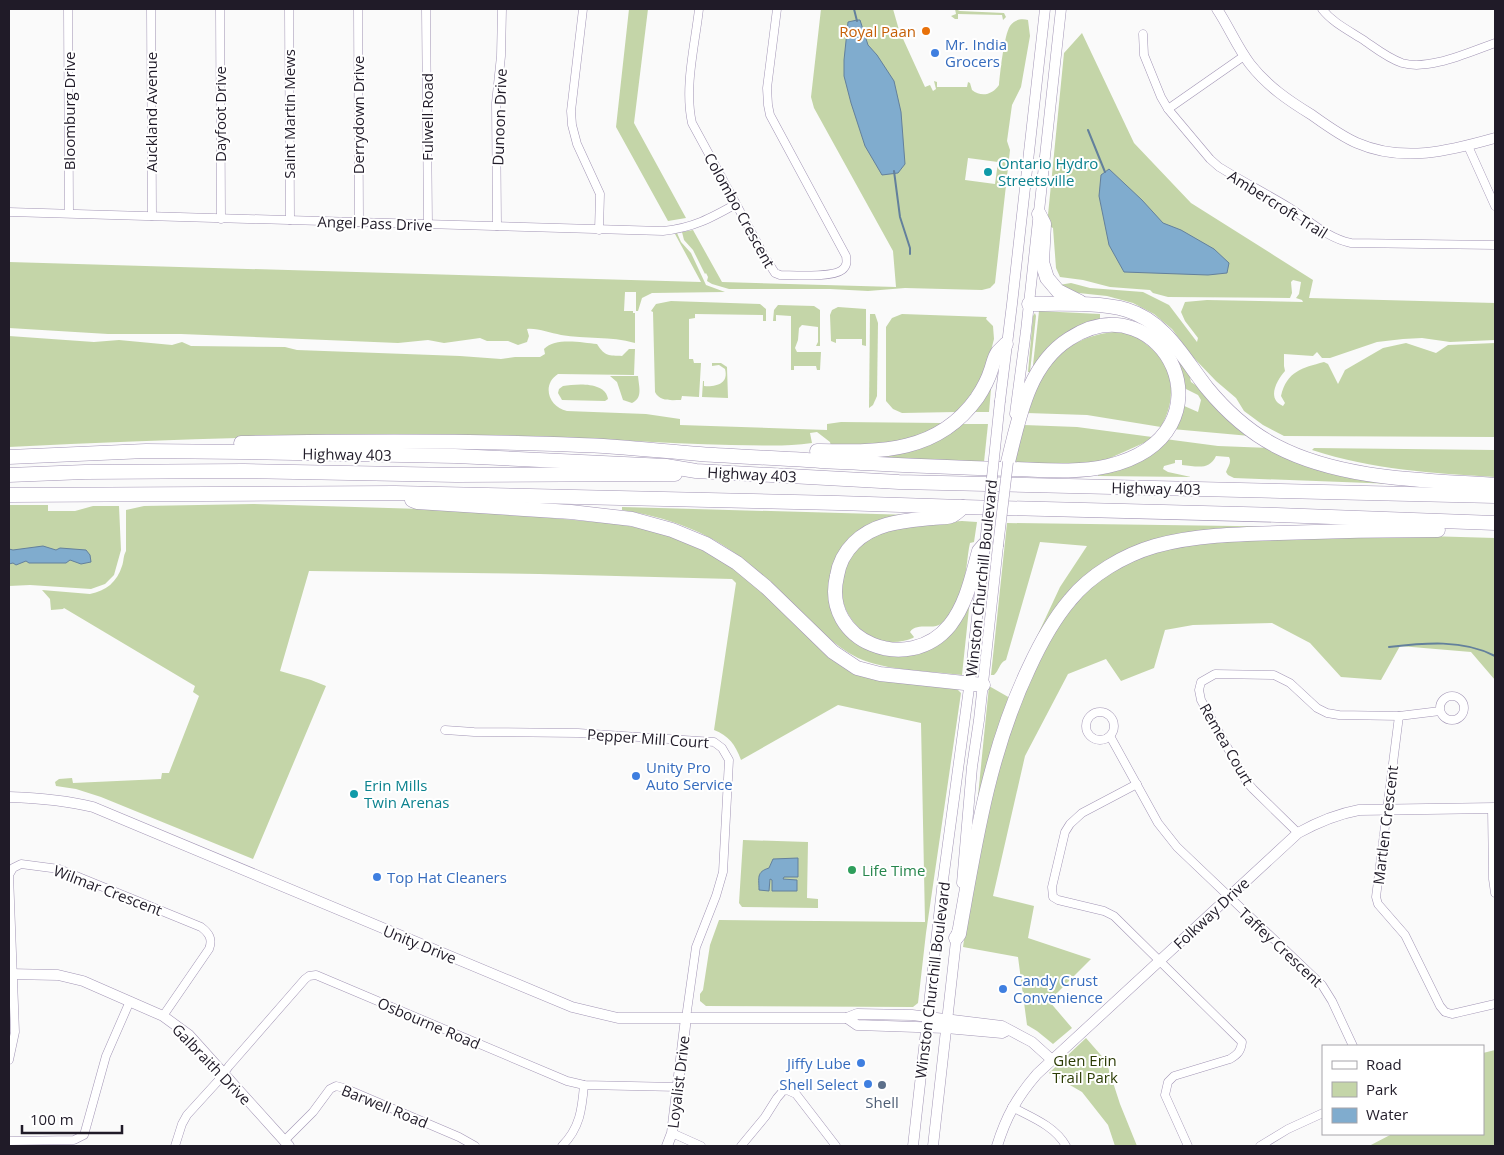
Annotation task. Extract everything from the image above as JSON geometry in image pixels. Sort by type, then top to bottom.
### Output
[{"type":"highway","points":[[1039,214],[1044,224],[1042,262],[1047,278],[1058,291],[1068,297],[1075,298],[1085,305]]},
{"type":"highway","points":[[1029,304],[1108,306],[1128,310],[1154,323],[1174,344],[1208,389],[1227,410],[1258,435],[1290,453],[1321,464],[1364,473],[1495,485]]},
{"type":"highway","points":[[146,451],[188,444],[387,440],[584,445],[699,454],[959,468],[1044,470],[1098,468],[1128,461],[1155,444],[1170,425],[1175,415],[1179,388],[1170,359],[1157,344],[1138,331],[1123,326],[1109,325],[1082,332],[1061,344],[1040,368],[1022,399],[1008,462]]},
{"type":"highway","points":[[699,454],[740,450],[836,452],[886,450],[914,444],[939,432],[967,410],[986,382],[997,354],[1006,344]]},
{"type":"highway","name":"Highway 403","points":[[9,457],[146,451],[455,456],[666,466],[696,471],[899,482],[1495,496]]},
{"type":"highway","points":[[9,475],[244,470],[456,475],[667,475],[696,471]]},
{"type":"highway","points":[[395,493],[417,502],[606,516],[632,519],[672,530],[706,544],[737,563],[766,587],[833,652],[857,668],[880,674],[976,684]]},
{"type":"highway","name":"Highway 403","points":[[9,495],[395,493],[676,498],[1493,523]]},
{"type":"highway","points":[[964,507],[952,516],[890,523],[877,527],[871,529],[853,543],[840,562],[835,582],[836,603],[844,622],[858,637],[880,648],[906,650],[929,643],[943,632],[958,613],[966,596],[979,551],[992,545]]},
{"type":"highway","points":[[956,938],[959,934],[982,808],[994,760],[1017,692],[1054,620],[1071,598],[1095,577],[1107,568],[1155,546],[1198,538],[1266,534],[1479,529],[1493,523]]},
{"type":"street","name":"Bloomburg Drive","points":[[68,9],[69,214]]},
{"type":"street","name":"Auckland Avenue","points":[[150,9],[152,216]]},
{"type":"street","name":"Dayfoot Drive","points":[[220,9],[221,219]]},
{"type":"street","name":"Saint Martin Mews","points":[[289,9],[290,220]]},
{"type":"street","name":"Derrydown Drive","points":[[358,9],[359,222]]},
{"type":"street","name":"Fulwell Road","points":[[426,9],[428,224]]},
{"type":"street","name":"Dunoon Drive","points":[[497,226],[496,103],[501,56],[502,9]]},
{"type":"street","points":[[582,9],[571,111],[572,126],[577,144],[600,194],[599,230]]},
{"type":"street","name":"Colombo Crescent","points":[[699,9],[689,92],[689,109],[692,123],[775,273],[780,275],[836,274],[844,269],[847,264],[846,256],[770,115],[767,88],[777,9]]},
{"type":"street","name":"Winston Churchill Boulevard","points":[[913,1146],[943,880],[976,684],[992,545],[1000,401],[1045,9]]},
{"type":"street","points":[[1022,399],[1029,304],[1061,9]]},
{"type":"street","points":[[1217,9],[1244,56],[1259,75],[1282,96],[1359,144],[1388,152],[1421,154],[1450,150],[1495,138]]},
{"type":"street","points":[[1322,9],[1334,21],[1388,56],[1414,65],[1426,64],[1495,43]]},
{"type":"street","name":"Ambercroft Trail","points":[[1143,34],[1144,55],[1161,97],[1168,109],[1210,159],[1219,167],[1291,209],[1331,237],[1339,241],[1351,243],[1495,245]]},
{"type":"street","points":[[1168,109],[1244,56]]},
{"type":"street","points":[[1468,146],[1495,206]]},
{"type":"street","name":"Angel Pass Drive","points":[[9,212],[663,231],[688,228],[704,222],[736,204]]},
{"type":"street","name":"Winston Churchill Boulevard","points":[[992,545],[1008,462]]},
{"type":"street","name":"Remea Court","points":[[1298,833],[1246,781],[1201,700],[1199,690],[1201,682],[1215,674],[1274,675],[1290,683],[1317,708],[1327,713],[1339,715],[1399,716],[1440,711]]},
{"type":"street","name":"Winston Churchill Boulevard","points":[[933,1146],[956,938],[972,767],[976,684]]},
{"type":"street","name":"Martlen Crescent","points":[[1399,716],[1376,897],[1378,904],[1405,935],[1440,1006],[1445,1012],[1452,1014],[1495,1004]]},
{"type":"street","name":"Pepper Mill Court","points":[[445,730],[617,735],[714,742],[722,748],[729,760],[723,872],[716,896],[696,947],[686,1018]]},
{"type":"street","name":"Taffey Crescent","points":[[1110,736],[1162,829],[1177,847],[1228,897],[1325,988],[1353,1045]]},
{"type":"street","points":[[1137,784],[1082,813],[1070,824],[1065,832],[1052,887],[1053,897],[1058,900],[1104,911],[1114,916],[1242,1042],[1241,1049],[1237,1055],[1230,1059],[1174,1076],[1168,1082],[1165,1094],[1188,1146]]},
{"type":"street","name":"Unity Drive","points":[[9,797],[47,798],[70,802],[110,814],[572,1008],[618,1018],[847,1018],[857,1014],[912,1015],[927,1022],[1002,1026],[1032,1042],[1052,1060]]},
{"type":"street","name":"Folkway Drive","points":[[997,1146],[1003,1126],[1012,1107],[1030,1081],[1298,833],[1340,813],[1359,810],[1387,808],[1494,808]]},
{"type":"street","points":[[1494,808],[1493,879],[1495,892]]},
{"type":"street","name":"Wilmar Crescent","points":[[11,974],[11,871],[21,864],[59,869],[201,927],[211,937],[209,949],[163,1016]]},
{"type":"street","points":[[9,1060],[15,1032],[11,974]]},
{"type":"street","name":"Galbraith Drive","points":[[11,974],[45,974],[70,978],[95,986],[163,1016],[189,1035],[286,1143]]},
{"type":"street","name":"Osbourne Road","points":[[175,1146],[187,1115],[305,979],[316,975],[558,1077],[584,1085],[678,1087]]},
{"type":"street","points":[[9,1142],[74,1140],[84,1135],[106,1056],[130,1001]]},
{"type":"street","name":"Loyalist Drive","points":[[667,1146],[672,1133],[686,1018]]},
{"type":"street","points":[[562,1146],[571,1135],[581,1115],[584,1085]]},
{"type":"street","name":"Barwell Road","points":[[286,1143],[330,1089],[336,1086],[450,1133],[475,1146]]},
{"type":"street","points":[[741,1146],[776,1098],[783,1091],[787,1090],[796,1094],[836,1146]]},
{"type":"street","points":[[1012,1107],[1047,1125],[1066,1146]]},
{"type":"street","points":[[1260,1146],[1288,1129],[1322,1112]]},
{"type":"street","points":[[672,1133],[701,1146]]},
{"type":"green space","points":[[629,9],[648,9],[634,123],[686,218],[668,221],[616,127]]},
{"type":"green space","points":[[821,9],[893,9],[899,30],[925,87],[930,85],[933,91],[936,89],[934,81],[937,82],[937,87],[967,87],[968,82],[972,90],[980,94],[990,93],[999,85],[1004,46],[1010,26],[1018,20],[1028,20],[1030,36],[1021,87],[1012,105],[1007,141],[1010,150],[995,283],[990,288],[982,290],[905,288],[868,291],[729,289],[707,281],[706,273],[693,250],[684,240],[682,232],[693,230],[722,282],[896,287],[893,251],[814,108],[811,97]],"holes":[[[968,158],[998,162],[995,184],[965,180]]]},
{"type":"green space","points":[[955,9],[960,11],[1004,13],[1006,17],[1003,20],[1002,15],[958,14],[958,19],[955,19],[951,16],[956,14]]},
{"type":"green space","points":[[1082,33],[1134,143],[1191,203],[1313,280],[1309,298],[1495,303],[1495,340],[1450,342],[1422,338],[1403,339],[1377,342],[1330,358],[1322,358],[1317,352],[1313,356],[1284,354],[1285,371],[1276,384],[1274,394],[1278,403],[1283,406],[1285,403],[1281,396],[1291,376],[1302,369],[1316,364],[1324,362],[1328,364],[1338,384],[1345,370],[1383,348],[1406,343],[1436,353],[1448,345],[1495,343],[1495,437],[1284,436],[1263,425],[1244,411],[1236,398],[1216,381],[1192,356],[1172,329],[1154,314],[1133,303],[1107,296],[1069,292],[1059,285],[1071,283],[1090,288],[1143,292],[1169,305],[1197,342],[1198,338],[1185,321],[1181,312],[1185,302],[1207,300],[1303,302],[1296,298],[1299,294],[1301,282],[1293,280],[1291,282],[1292,293],[1290,298],[1168,297],[1153,293],[1150,290],[1110,287],[1083,280],[1060,277],[1056,268],[1053,228],[1047,225],[1064,53]]},
{"type":"green space","points":[[677,233],[681,242],[691,253],[706,285],[725,292],[652,293],[642,298],[638,311],[636,311],[636,292],[625,292],[624,311],[633,311],[635,313],[635,343],[616,339],[561,335],[531,329],[527,329],[529,336],[527,342],[518,345],[508,341],[487,341],[480,338],[444,343],[428,340],[398,343],[181,334],[108,334],[9,328],[9,262],[701,282],[675,234]]},
{"type":"green space","points":[[671,301],[760,304],[766,309],[766,321],[763,321],[763,315],[695,314],[695,318],[689,319],[689,359],[693,359],[694,363],[701,363],[699,397],[682,396],[681,400],[666,400],[655,392],[653,312],[651,311],[656,304]]},
{"type":"green space","points":[[778,305],[814,306],[820,310],[820,346],[816,346],[818,342],[818,327],[802,325],[799,328],[795,348],[797,352],[821,352],[820,370],[817,370],[816,366],[794,366],[794,370],[791,370],[791,316],[776,315],[776,321],[773,321],[774,310]]},
{"type":"green space","points":[[838,307],[866,309],[866,346],[862,345],[862,339],[836,339],[836,343],[831,341],[830,315],[832,310]]},
{"type":"green space","points":[[1039,311],[1100,314],[1100,320],[1036,367],[1033,365]]},
{"type":"green space","points":[[1035,313],[1030,372],[1028,372],[1033,316]]},
{"type":"green space","points":[[870,314],[875,314],[878,323],[877,396],[873,405],[869,408]]},
{"type":"green space","points":[[902,314],[987,317],[986,319],[993,326],[994,339],[983,382],[956,412],[902,413],[893,409],[886,401],[886,327],[892,318]]},
{"type":"green space","points":[[1114,332],[1129,334],[1140,340],[1155,352],[1163,361],[1168,371],[1171,393],[1170,404],[1161,427],[1087,415],[1027,413],[1040,378],[1057,356],[1083,340]]},
{"type":"green space","points":[[9,336],[94,342],[119,340],[172,345],[182,342],[191,346],[285,347],[297,350],[501,359],[540,357],[545,354],[544,349],[549,345],[562,342],[577,342],[597,344],[602,351],[610,355],[622,356],[629,349],[635,349],[634,375],[558,374],[550,384],[549,395],[556,405],[567,411],[646,414],[680,419],[680,425],[827,430],[827,424],[841,422],[942,423],[906,441],[859,446],[831,446],[830,442],[817,432],[810,433],[812,443],[782,445],[705,444],[547,437],[393,435],[201,439],[9,447]]},
{"type":"green space","points":[[1175,354],[1191,376],[1191,382],[1250,436],[1172,429],[1182,405],[1198,412],[1201,400],[1198,395],[1182,387],[1172,356]]},
{"type":"green space","points":[[712,363],[721,363],[727,367],[728,398],[702,397],[703,381],[704,386],[713,386],[725,378],[725,369],[719,365],[712,366]]},
{"type":"green space","points":[[610,376],[638,376],[640,392],[638,398],[632,403],[623,400],[617,382]]},
{"type":"green space","points":[[582,384],[596,386],[606,393],[608,399],[605,401],[562,400],[558,393],[559,389],[563,386]]},
{"type":"green space","points":[[988,389],[991,389],[989,412],[970,412]]},
{"type":"green space","points":[[958,424],[988,424],[984,462],[853,458]]},
{"type":"green space","points":[[1024,425],[1077,427],[1152,437],[1146,442],[1099,463],[1048,465],[1015,462]]},
{"type":"green space","points":[[1165,439],[1218,446],[1270,448],[1395,484],[1234,478],[1226,472],[1230,463],[1229,457],[1216,456],[1210,464],[1202,467],[1182,465],[1182,460],[1175,460],[1175,463],[1164,466],[1163,469],[1168,472],[1191,477],[1098,476],[1098,472],[1127,465],[1142,458]]},
{"type":"green space","points":[[1314,448],[1495,450],[1495,477],[1425,472],[1380,466],[1335,457],[1312,450]]},
{"type":"green space","points":[[253,504],[497,513],[618,524],[655,531],[680,539],[724,561],[751,582],[835,660],[957,689],[961,693],[926,933],[918,1003],[913,1007],[706,1006],[700,1001],[710,945],[719,920],[925,922],[921,723],[838,705],[741,760],[731,741],[714,730],[736,583],[732,579],[309,571],[280,671],[326,686],[253,859],[101,797],[76,789],[56,786],[55,782],[59,779],[72,778],[73,783],[161,779],[162,773],[169,773],[199,696],[193,692],[195,686],[64,608],[51,610],[50,599],[42,590],[90,594],[101,591],[110,585],[120,572],[126,551],[126,510],[144,506]]},
{"type":"green space","points":[[9,505],[48,505],[48,511],[75,511],[93,506],[119,506],[121,550],[114,575],[105,584],[91,589],[30,585],[9,586]]},
{"type":"green space","points":[[622,507],[912,515],[891,518],[837,559],[846,629],[916,651],[970,599],[962,675],[882,666],[858,658],[832,641],[756,570],[729,549],[686,527],[670,521],[622,510]]},
{"type":"green space","points":[[962,521],[977,522],[974,542],[970,543],[964,580],[959,595],[954,608],[943,623],[913,629],[910,632],[913,638],[896,642],[881,640],[867,634],[855,624],[847,611],[842,596],[841,579],[846,563],[856,547],[869,538],[887,530]]},
{"type":"green space","points":[[1007,523],[1310,527],[1122,555],[1032,647],[1060,587],[1087,546],[1040,542],[1006,660],[994,675],[991,675]]},
{"type":"green space","points":[[1392,535],[1495,538],[1495,680],[1471,652],[1400,646],[1381,680],[1341,677],[1310,643],[1272,623],[1193,625],[1165,630],[1154,668],[1121,681],[1106,659],[1068,674],[1025,756],[993,896],[1034,906],[1028,938],[1091,959],[1049,1001],[1072,1028],[1053,1044],[1027,1025],[1018,957],[963,947],[996,767],[1034,665],[1071,606],[1101,578],[1134,558],[1191,544],[1309,537]]},
{"type":"green space","points":[[989,686],[1010,698],[977,806]]},
{"type":"green space","points":[[743,840],[808,842],[807,898],[818,899],[818,908],[742,907],[739,903]]},
{"type":"green space","name":"Glen Erin Trail Park","points":[[1086,1038],[1106,1061],[1120,1104],[1137,1146],[1115,1146],[1108,1125],[1082,1092],[1049,1073]]},
{"type":"green space","points":[[1495,1050],[1495,1146],[1369,1146],[1390,1135],[1484,1135],[1484,1053]]},
{"type":"water","points":[[860,20],[868,45],[894,81],[901,112],[905,164],[898,173],[882,175],[865,146],[851,103],[844,76],[844,60],[848,22]]},
{"type":"water","points":[[1109,169],[1163,223],[1181,230],[1214,249],[1229,263],[1227,273],[1208,275],[1124,272],[1109,245],[1099,196],[1101,175]]},
{"type":"water","points":[[43,546],[56,550],[60,548],[86,550],[90,555],[91,562],[81,564],[70,560],[66,563],[29,563],[26,561],[16,565],[13,563],[9,564],[9,549]]},
{"type":"water","points":[[798,858],[798,877],[784,877],[783,879],[797,880],[797,891],[772,891],[772,880],[770,879],[769,891],[759,890],[760,874],[769,868],[773,859]]},
{"type":"waterway","points":[[854,9],[857,21]]},
{"type":"waterway","points":[[1088,130],[1105,172]]},
{"type":"waterway","points":[[894,171],[900,217],[910,248],[910,254]]},
{"type":"waterway","points":[[1389,647],[1416,644],[1457,645],[1470,647],[1495,656]]},
{"type":"place","name":"Royal Paan","points":[[926,31]]},
{"type":"place","name":"Mr. India Grocers","points":[[935,53]]},
{"type":"place","name":"Ontario Hydro Streetsville","points":[[988,172]]},
{"type":"place","name":"Unity Pro Auto Service","points":[[636,776]]},
{"type":"place","name":"Erin Mills Twin Arenas","points":[[354,794]]},
{"type":"place","name":"Life Time","points":[[852,870]]},
{"type":"place","name":"Top Hat Cleaners","points":[[377,877]]},
{"type":"place","name":"Candy Crust Convenience","points":[[1003,989]]},
{"type":"place","name":"Jiffy Lube","points":[[861,1063]]},
{"type":"place","name":"Shell Select","points":[[868,1084]]},
{"type":"place","name":"Shell","points":[[882,1085]]}]
